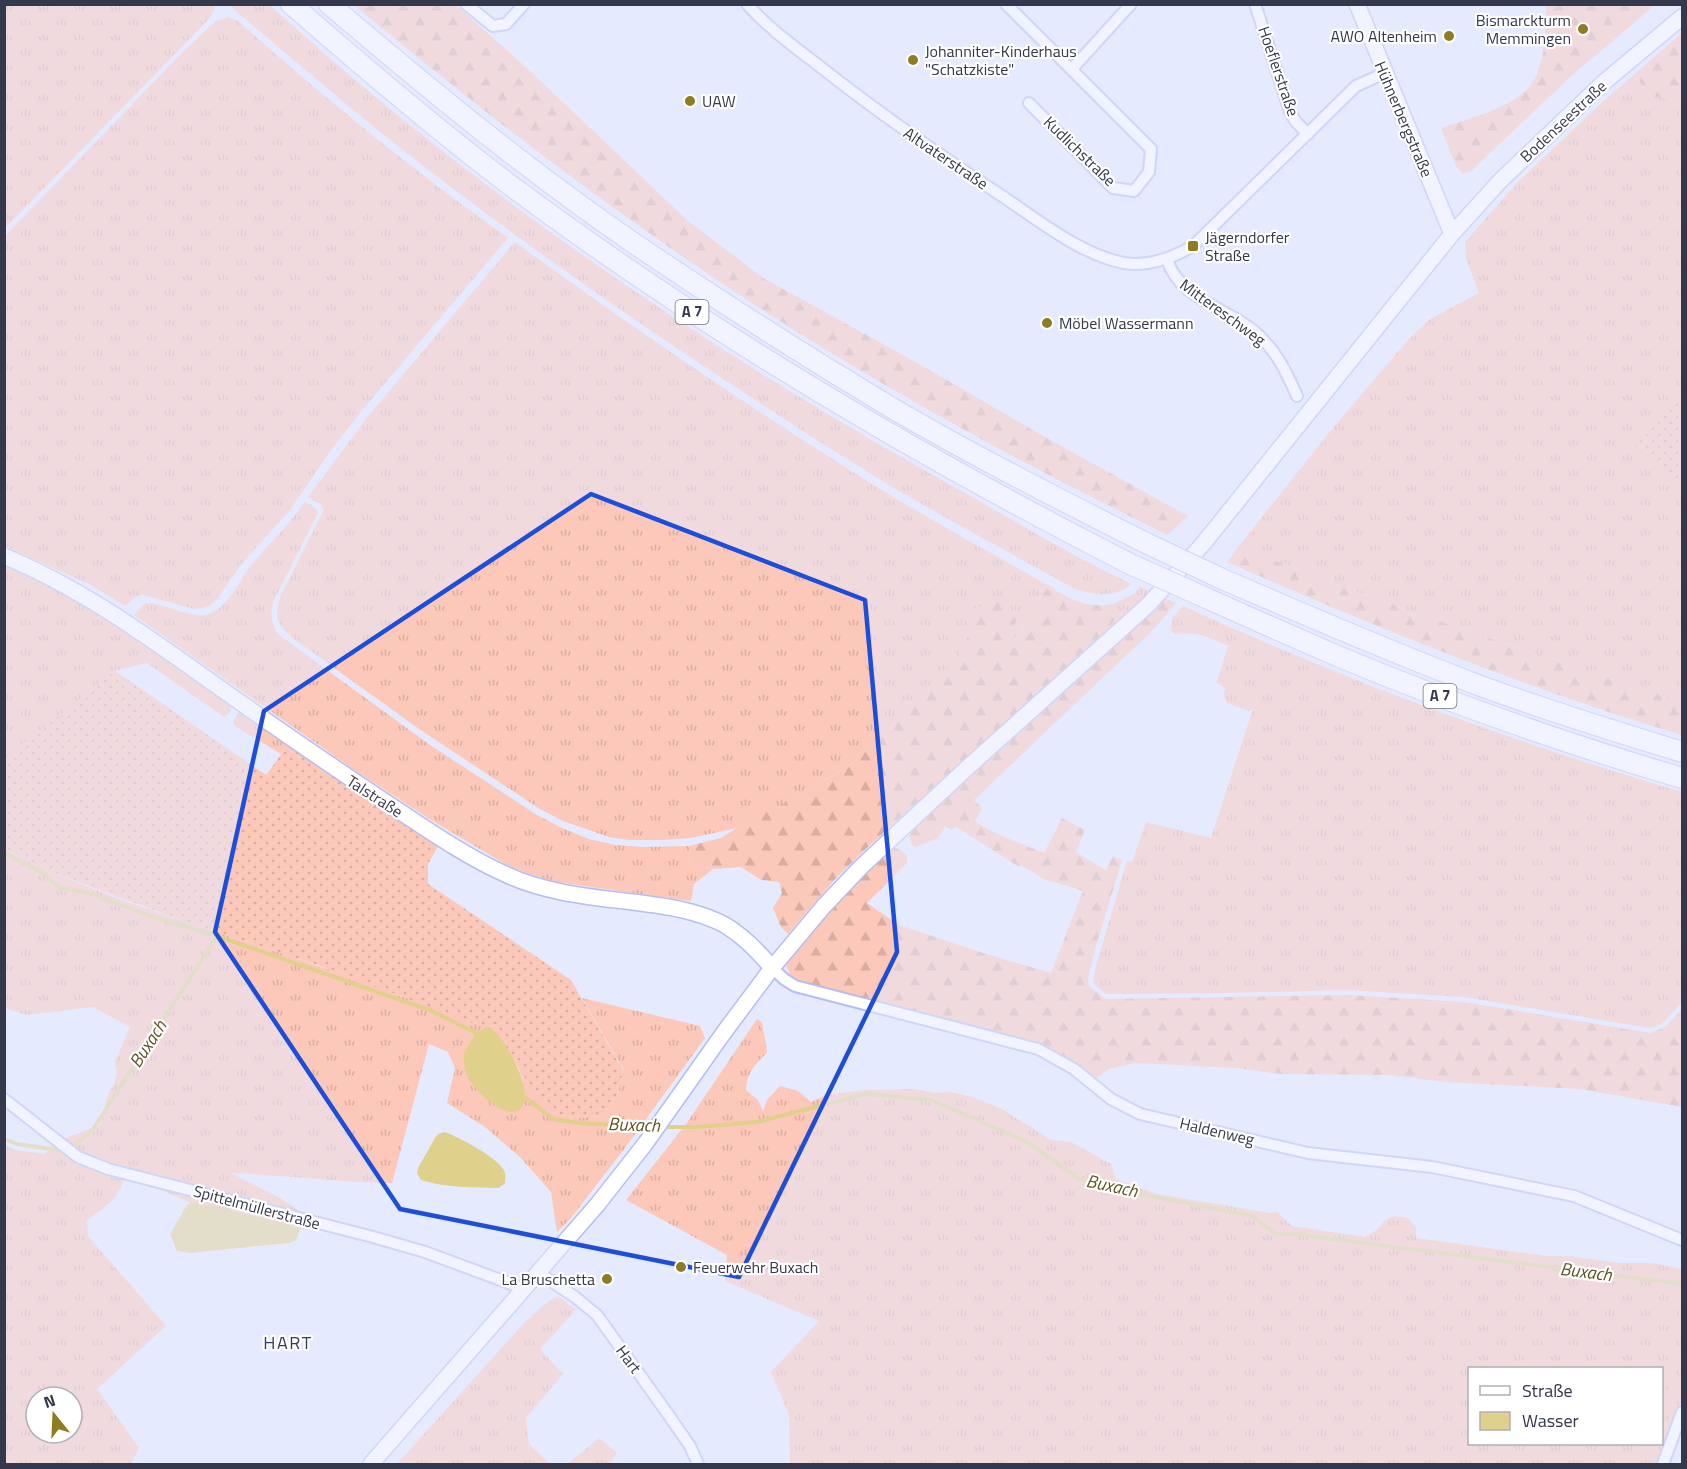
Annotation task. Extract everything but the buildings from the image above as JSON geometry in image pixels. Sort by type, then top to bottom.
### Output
[{"type":"highway","name":"A 7","points":[[291,4],[417,113],[507,183],[634,274],[760,357],[892,437],[1018,507],[1130,564],[1344,658],[1480,711],[1616,758],[1683,778]]},
{"type":"highway","name":"A 7","points":[[329,4],[415,77],[506,149],[633,243],[731,308],[893,408],[1032,484],[1220,578],[1354,636],[1480,686],[1683,752]]},
{"type":"main road","name":"Hühnerbergstraße","points":[[1357,4],[1452,234]]},
{"type":"main road","name":"Bodenseestraße","points":[[371,1464],[597,1205],[645,1144],[772,968],[824,906],[861,867],[967,768],[1148,604],[1203,544],[1452,234],[1501,180],[1603,84],[1683,17]]},
{"type":"main road","name":"Talstraße","points":[[4,556],[96,602],[304,748],[419,824],[493,868],[522,881],[556,892],[670,907],[702,915],[737,934],[754,948],[772,968]]},
{"type":"street","points":[[466,4],[493,26],[506,24],[524,4]]},
{"type":"street","name":"Altvaterstraße","points":[[747,4],[784,40],[879,112],[1069,240],[1096,254],[1125,263],[1139,264],[1167,259]]},
{"type":"street","name":"Kudlichstraße","points":[[1006,4],[1151,149],[1149,172],[1134,191],[1113,188],[1029,103]]},
{"type":"street","points":[[1072,69],[1131,4]]},
{"type":"street","name":"Hoeflerstraße","points":[[1255,4],[1290,112],[1308,134]]},
{"type":"street","points":[[1167,259],[1193,246],[1207,234],[1356,86],[1385,73]]},
{"type":"street","name":"Mittereschweg","points":[[1167,259],[1169,268],[1186,288],[1251,329],[1272,349],[1287,371],[1297,396]]},
{"type":"street","name":"Haldenweg","points":[[772,968],[795,986],[1038,1049],[1074,1069],[1111,1099],[1140,1114],[1308,1153],[1432,1167],[1574,1196],[1683,1240]]},
{"type":"street","name":"Spittelmüllerstraße","points":[[4,1099],[78,1157],[108,1169],[373,1237],[425,1252],[525,1289]]},
{"type":"street","name":"Hart","points":[[539,1273],[597,1315],[666,1410],[690,1446],[698,1464]]},
{"type":"street","points":[[1663,1464],[1683,1412]]},
{"type":"highlighted area","points":[[591,494],[865,600],[897,952],[739,1277],[400,1209],[215,932],[264,711]]},
{"type":"green space","points":[[5,4],[215,5],[209,19],[5,228]]},
{"type":"green space","points":[[229,5],[270,5],[428,140],[595,264],[681,322],[857,432],[1061,548],[1131,584],[1118,592],[1104,594],[1075,589],[962,527],[850,461],[682,352],[518,237],[365,120]]},
{"type":"green space","points":[[354,5],[456,5],[531,72],[688,221],[763,278],[1188,516],[1167,535],[1060,481],[851,365],[749,301],[647,232],[547,159]]},
{"type":"green space","points":[[1546,5],[1655,5],[1570,77],[1471,171],[1463,174],[1456,166],[1441,128],[1501,106],[1523,94],[1530,86],[1542,58]]},
{"type":"green space","points":[[228,17],[238,21],[336,106],[404,160],[508,238],[363,409],[331,450],[290,510],[239,567],[218,598],[208,607],[194,609],[143,595],[137,596],[125,606],[93,586],[5,546],[5,236],[182,53],[216,21]]},
{"type":"green space","points":[[1682,33],[1682,100],[1652,97],[1643,89],[1637,72]]},
{"type":"green space","points":[[1637,72],[1647,94],[1658,98],[1682,100],[1682,702],[1456,627],[1334,584],[1239,546],[1332,429],[1408,340],[1430,319],[1479,293],[1466,258],[1465,242],[1517,183]]},
{"type":"green space","points":[[515,242],[684,361],[856,474],[1057,590],[1047,589],[1043,592],[1031,619],[1012,640],[1011,630],[973,610],[967,638],[959,657],[932,684],[914,697],[903,717],[853,763],[797,797],[738,828],[690,838],[628,840],[609,837],[563,821],[540,809],[419,729],[294,639],[280,624],[277,615],[281,595],[324,510],[322,505],[308,497],[369,415]]},
{"type":"green space","points":[[1682,396],[1682,488],[1635,447]]},
{"type":"green space","points":[[305,502],[315,507],[318,513],[273,602],[272,619],[279,635],[430,745],[537,815],[562,828],[589,839],[616,845],[689,846],[690,864],[713,869],[694,884],[691,901],[556,882],[505,864],[428,818],[353,769],[134,615],[145,603],[197,615],[218,609],[228,600],[251,566]]},
{"type":"green space","points":[[1239,546],[1334,584],[1456,627],[1682,702],[1682,735],[1566,698],[1452,656],[1227,562]]},
{"type":"green space","points":[[4,565],[64,592],[126,630],[232,707],[230,712],[224,717],[147,663],[115,671],[5,759]]},
{"type":"green space","points":[[1140,587],[1150,592],[1105,634],[1115,620],[1113,604],[1135,593]]},
{"type":"green space","points":[[1047,589],[1086,604],[1113,604],[1115,620],[1105,634],[871,844],[836,878],[788,934],[781,927],[773,908],[782,893],[779,882],[761,880],[741,867],[713,869],[690,864],[689,846],[721,838],[745,823],[797,797],[853,763],[903,717],[914,697],[932,684],[959,657],[967,638],[973,610],[991,601],[1005,605],[1018,618],[1011,630],[1012,640],[1026,626]]},
{"type":"green space","points":[[1164,598],[1176,603],[1153,630],[974,800],[982,808],[975,822],[997,834],[1044,853],[1062,818],[1085,830],[1076,852],[1106,871],[1113,856],[1122,860],[1095,949],[1088,979],[1089,986],[1105,999],[1348,995],[1464,1002],[1650,1033],[1666,1027],[1682,1009],[1682,1107],[1580,1089],[1445,1082],[1390,1075],[1280,1074],[1237,1068],[1135,1063],[1109,1069],[1095,1079],[1030,1040],[821,988],[791,977],[786,965],[809,934],[849,890],[891,849],[895,848],[905,853],[907,863],[867,903],[899,925],[1051,973],[1083,891],[1044,879],[1021,865],[1019,867],[955,826],[952,830],[945,826],[938,838],[915,847],[909,836],[919,822]]},
{"type":"green space","points":[[1183,606],[1305,659],[1429,708],[1618,773],[1682,792],[1682,1002],[1662,1024],[1650,1028],[1464,997],[1346,990],[1106,994],[1093,983],[1096,966],[1127,861],[1132,862],[1146,822],[1211,838],[1253,709],[1249,711],[1227,703],[1224,696],[1225,688],[1217,682],[1228,646],[1202,636],[1189,633],[1175,634],[1171,631],[1172,619]]},
{"type":"green space","points":[[115,671],[266,775],[288,745],[439,845],[428,864],[428,884],[571,980],[623,1070],[618,1094],[603,1116],[575,1118],[548,1111],[494,1031],[315,964],[197,926],[94,888],[40,867],[5,849],[4,759]]},
{"type":"green space","points":[[239,712],[288,745],[281,754],[235,726],[233,722]]},
{"type":"green space","points":[[4,849],[110,895],[317,965],[486,1027],[476,1033],[524,1083],[517,1064],[548,1111],[575,1118],[603,1116],[618,1094],[623,1069],[582,998],[700,1026],[705,1038],[628,1144],[571,1218],[557,1232],[551,1192],[520,1157],[485,1127],[447,1103],[455,1068],[448,1052],[429,1044],[392,1183],[231,1173],[280,1198],[308,1217],[305,1228],[300,1230],[293,1226],[191,1203],[164,1191],[124,1179],[118,1193],[110,1203],[87,1220],[88,1236],[166,1326],[97,1389],[139,1448],[131,1464],[5,1464],[5,1146],[15,1150],[45,1154],[53,1143],[100,1125],[108,1094],[117,1073],[115,1062],[130,1027],[93,1007],[27,1015],[5,1008]]},
{"type":"green space","points":[[757,1019],[762,1022],[767,1053],[752,1070],[746,1090],[758,1100],[763,1111],[767,1100],[780,1086],[798,1091],[811,1102],[826,1095],[864,1090],[915,1089],[935,1093],[949,1092],[969,1096],[1000,1108],[1051,1140],[1071,1142],[1111,1164],[1116,1179],[1157,1194],[1270,1213],[1277,1212],[1292,1226],[1365,1237],[1377,1230],[1384,1221],[1394,1216],[1408,1218],[1416,1227],[1416,1238],[1546,1256],[1567,1256],[1620,1263],[1652,1263],[1682,1269],[1682,1399],[1657,1464],[790,1464],[789,1415],[771,1372],[819,1321],[725,1281],[727,1255],[626,1200],[686,1124]]},
{"type":"green space","points":[[558,1296],[576,1310],[540,1349],[563,1374],[526,1418],[529,1444],[550,1464],[397,1464],[524,1323],[546,1303]]},
{"type":"green space","points":[[599,1438],[617,1453],[610,1464],[568,1464]]},
{"type":"water","points":[[486,1027],[494,1031],[506,1045],[522,1079],[525,1100],[522,1107],[516,1111],[508,1112],[492,1103],[476,1089],[466,1073],[464,1053],[476,1033]]},
{"type":"water","points":[[445,1132],[479,1149],[496,1161],[505,1173],[505,1183],[499,1188],[469,1187],[421,1180],[417,1173],[418,1168],[438,1134]]},
{"type":"water","points":[[195,1202],[293,1226],[300,1230],[296,1240],[289,1243],[190,1253],[177,1251],[170,1234],[187,1205]]},
{"type":"waterway","name":"Buxach","points":[[4,853],[43,873],[58,887],[92,894],[153,917],[217,936],[432,1011],[476,1033],[478,1037]]},
{"type":"waterway","name":"Buxach","points":[[73,1146],[92,1131],[217,936]]},
{"type":"waterway","name":"Buxach","points":[[663,1127],[757,1122],[866,1094],[931,1100],[1026,1141],[1079,1179],[1134,1193],[1252,1216],[1276,1234],[1294,1234],[1682,1284]]},
{"type":"waterway","name":"Buxach","points":[[522,1095],[553,1119],[578,1123],[653,1127]]},
{"type":"waterway","name":"Buxach","points":[[4,1139],[17,1144],[65,1151]]},
{"type":"place","name":"Bismarckturm Memmingen","points":[[1583,29]]},
{"type":"place","name":"AWO Altenheim","points":[[1449,36]]},
{"type":"place","name":"Johanniter-Kinderhaus \"Schatzkiste\"","points":[[913,60]]},
{"type":"place","name":"UAW","points":[[690,101]]},
{"type":"place","name":"Jägerndorfer Straße","points":[[1193,246]]},
{"type":"place","name":"Möbel Wassermann","points":[[1047,323]]},
{"type":"place","name":"Feuerwehr Buxach","points":[[681,1267]]},
{"type":"place","name":"La Bruschetta","points":[[607,1279]]},
{"type":"district","name":"HART","points":[[288,1343]]}]
